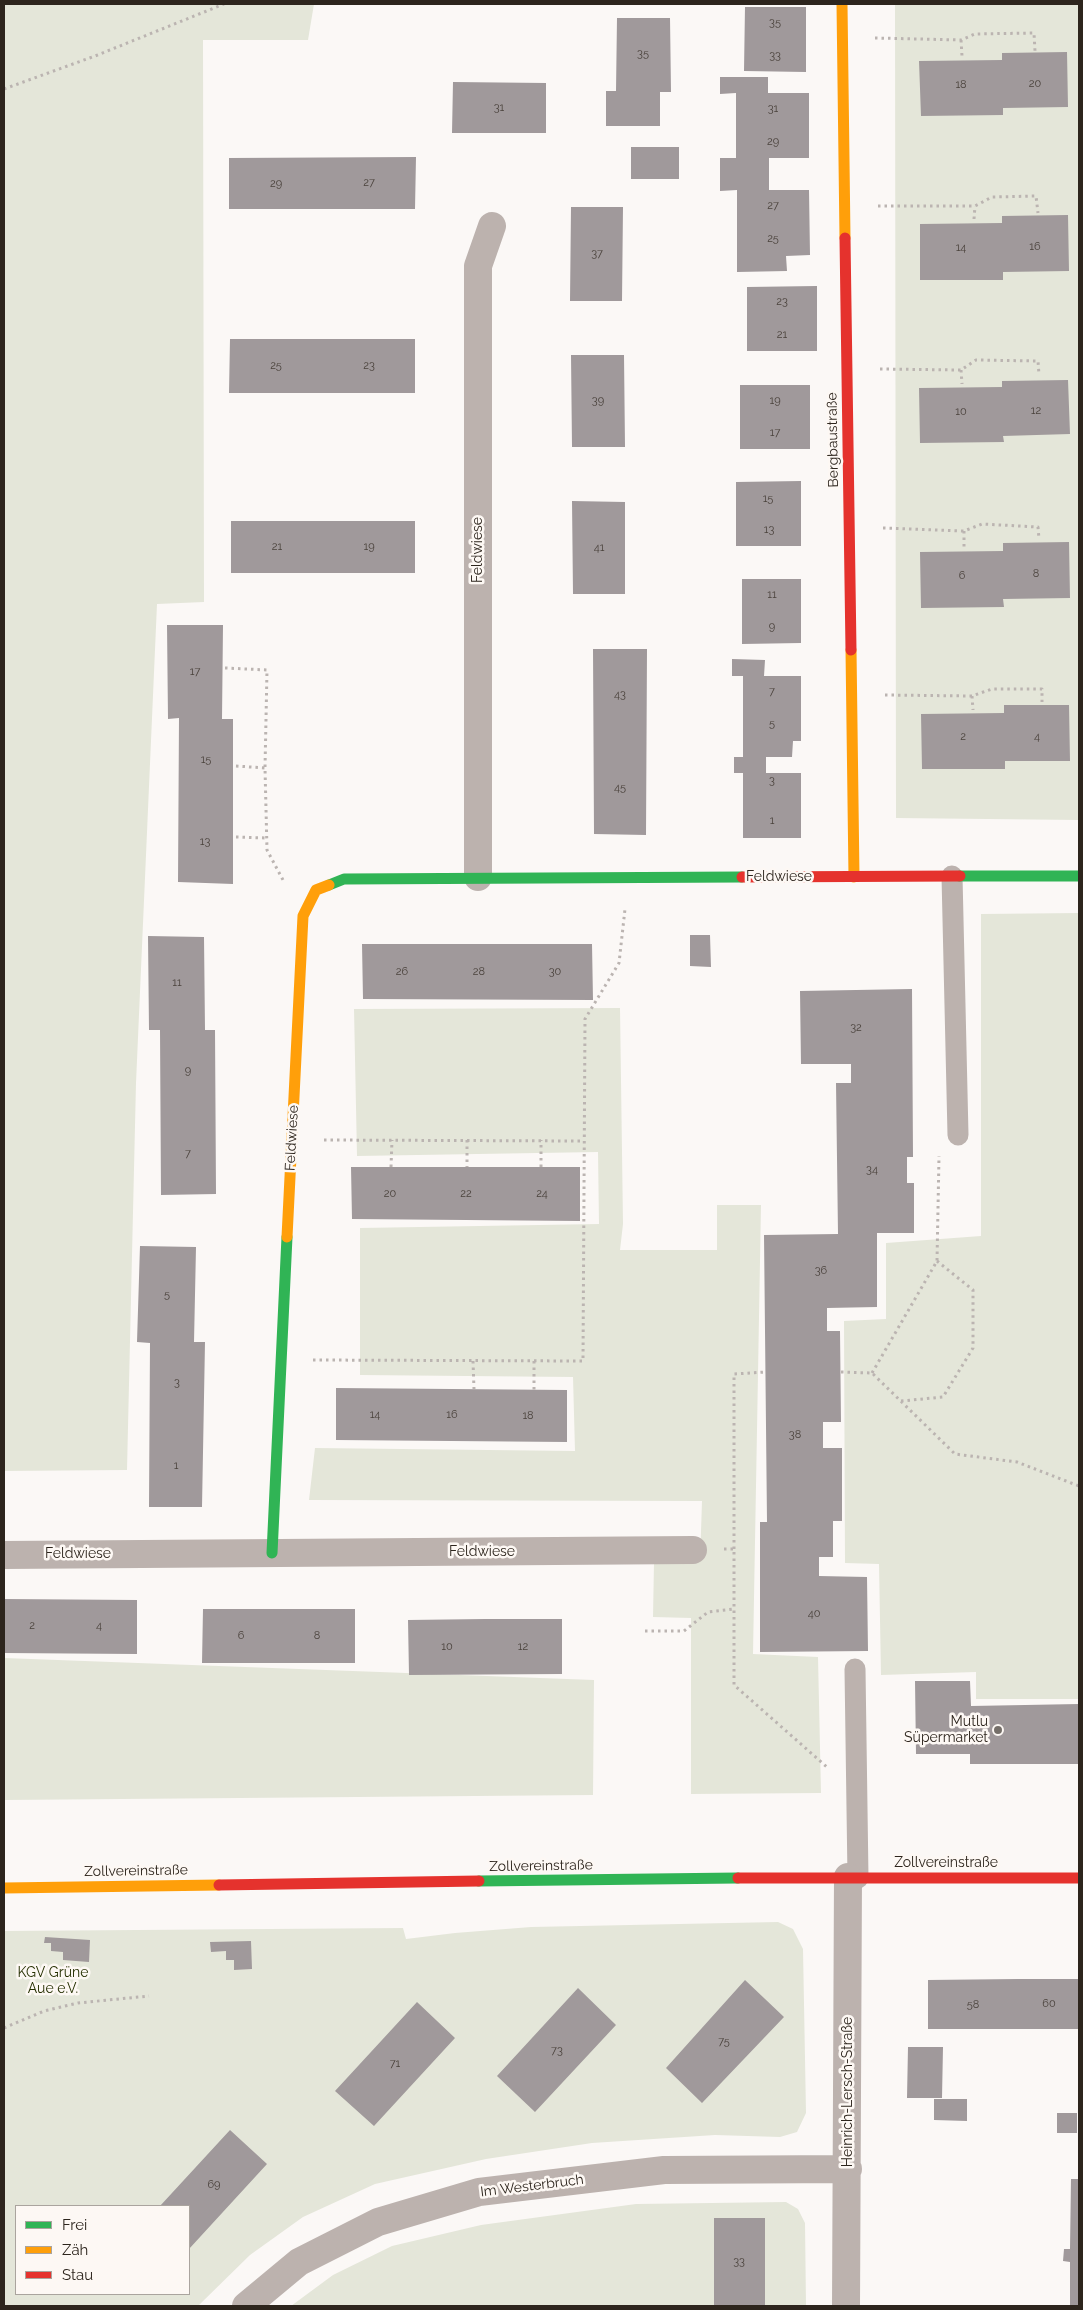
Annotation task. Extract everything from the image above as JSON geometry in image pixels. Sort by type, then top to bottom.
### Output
[{"type":"street","name":"Bergbaustraße","points":[[842,4],[854,877]]},
{"type":"street","name":"Feldwiese","points":[[478,877],[478,266],[492,226]]},
{"type":"street","name":"Feldwiese","points":[[272,1553],[303,916],[316,890],[344,879],[629,876],[1079,876]]},
{"type":"street","name":"Feldwiese","points":[[4,1555],[693,1550]]},
{"type":"street","name":"Zollvereinstraße","points":[[4,1888],[853,1877],[1079,1878]]},
{"type":"street","name":"Heinrich-Lersch-Straße","points":[[846,2306],[853,1877]]},
{"type":"street","name":"Im Westerbruch","points":[[246,2306],[299,2262],[378,2222],[479,2192],[664,2170],[848,2169]]},
{"type":"lane","points":[[952,876],[958,1135]]},
{"type":"lane","points":[[853,1877],[857,1779],[855,1669]]},
{"type":"path","points":[[4,89],[95,56],[224,4]]},
{"type":"path","points":[[842,38],[962,40],[975,34],[1034,33],[1035,51]]},
{"type":"path","points":[[962,40],[962,56]]},
{"type":"path","points":[[845,206],[975,206],[992,197],[1036,196],[1038,213]]},
{"type":"path","points":[[974,219],[975,206]]},
{"type":"path","points":[[847,368],[961,370],[976,360],[1038,361],[1039,375]]},
{"type":"path","points":[[961,370],[962,384]]},
{"type":"path","points":[[850,528],[964,531],[982,524],[1038,527],[1039,539]]},
{"type":"path","points":[[964,531],[964,548]]},
{"type":"path","points":[[225,668],[267,670],[265,768],[267,850],[303,916]]},
{"type":"path","points":[[852,695],[972,696],[992,689],[1042,689],[1042,702]]},
{"type":"path","points":[[972,696],[973,710]]},
{"type":"path","points":[[236,766],[265,768]]},
{"type":"path","points":[[236,837],[267,838]]},
{"type":"path","points":[[281,1360],[583,1361],[585,1019],[619,963],[629,876]]},
{"type":"path","points":[[872,1373],[937,1261],[939,1148],[958,1135]]},
{"type":"path","points":[[292,1139],[584,1141]]},
{"type":"path","points":[[391,1167],[392,1140]]},
{"type":"path","points":[[467,1140],[467,1167]]},
{"type":"path","points":[[541,1140],[541,1168]]},
{"type":"path","points":[[901,1401],[943,1397],[973,1348],[973,1290],[937,1261]]},
{"type":"path","points":[[473,1361],[474,1389]]},
{"type":"path","points":[[534,1361],[534,1390]]},
{"type":"path","points":[[766,1372],[734,1374],[734,1685],[825,1767],[857,1779]]},
{"type":"path","points":[[841,1372],[872,1373],[955,1454],[1017,1462],[1079,1486]]},
{"type":"path","points":[[693,1550],[734,1549]]},
{"type":"path","points":[[645,1632],[684,1631],[708,1612],[734,1609]]},
{"type":"path","points":[[4,2028],[44,2011],[78,2003],[149,1996]]},
{"type":"green space","points":[[4,4],[314,4],[308,40],[203,40],[204,602],[157,604],[136,1083],[127,1470],[4,1471]]},
{"type":"green space","points":[[895,4],[1079,4],[1079,820],[896,818]]},
{"type":"green space","points":[[1079,913],[1079,1699],[976,1699],[976,1672],[881,1675],[879,1564],[845,1563],[844,1321],[886,1319],[886,1243],[981,1236],[981,914]]},
{"type":"green space","points":[[620,1008],[623,1224],[620,1250],[717,1250],[717,1205],[761,1205],[753,1654],[818,1657],[821,1793],[691,1794],[691,1618],[653,1617],[654,1563],[700,1562],[702,1501],[309,1500],[315,1448],[575,1451],[573,1377],[360,1375],[360,1228],[599,1224],[598,1152],[357,1156],[354,1009]]},
{"type":"green space","points":[[4,1658],[594,1680],[593,1795],[4,1800]]},
{"type":"green space","name":"KGV Grüne Aue e.V.","points":[[778,1922],[793,1929],[803,1949],[806,2113],[797,2132],[780,2137],[715,2135],[592,2143],[486,2159],[375,2184],[303,2217],[250,2255],[198,2306],[4,2306],[4,1931],[403,1928],[406,1939],[531,1927]]},
{"type":"green space","points":[[786,2202],[798,2209],[805,2223],[806,2306],[291,2306],[333,2275],[392,2246],[481,2225],[636,2204]]},
{"type":"building","points":[[745,7],[806,7],[806,72],[744,71]]},
{"type":"building","points":[[617,18],[670,18],[671,92],[660,92],[660,126],[606,126],[606,91],[616,91]]},
{"type":"building","points":[[1067,52],[1068,107],[1003,108],[1003,115],[921,116],[919,61],[1002,60],[1002,53]]},
{"type":"building","points":[[720,77],[768,77],[768,93],[809,93],[809,158],[769,158],[769,190],[809,190],[810,255],[786,256],[787,271],[737,272],[737,190],[720,191],[720,158],[736,158],[736,93],[720,94]]},
{"type":"building","points":[[453,82],[546,83],[546,133],[452,133]]},
{"type":"building","points":[[631,147],[679,147],[679,179],[631,179]]},
{"type":"building","points":[[416,157],[415,209],[229,209],[229,158]]},
{"type":"building","points":[[571,207],[623,207],[622,301],[570,301]]},
{"type":"building","points":[[1068,215],[1069,271],[1003,272],[1003,280],[920,280],[920,224],[1002,223],[1002,216]]},
{"type":"building","points":[[817,286],[817,351],[747,351],[747,287]]},
{"type":"building","points":[[230,339],[415,339],[415,393],[229,393]]},
{"type":"building","points":[[571,355],[624,355],[625,447],[572,447]]},
{"type":"building","points":[[1068,380],[1070,434],[1003,436],[1004,442],[920,443],[919,388],[1002,387],[1002,381]]},
{"type":"building","points":[[740,385],[810,385],[810,449],[740,449]]},
{"type":"building","points":[[801,481],[801,546],[736,546],[736,482]]},
{"type":"building","points":[[572,501],[625,502],[625,594],[573,594]]},
{"type":"building","points":[[231,521],[415,521],[415,573],[231,573]]},
{"type":"building","points":[[1069,542],[1070,598],[1003,599],[1004,607],[921,608],[920,552],[1003,551],[1003,543]]},
{"type":"building","points":[[742,579],[801,579],[801,643],[742,644]]},
{"type":"building","points":[[167,625],[223,625],[222,719],[233,719],[233,884],[178,882],[179,718],[168,719]]},
{"type":"building","points":[[593,649],[647,649],[646,835],[594,834]]},
{"type":"building","points":[[732,659],[765,660],[764,676],[801,676],[801,741],[793,741],[792,757],[766,757],[766,773],[801,773],[801,838],[743,838],[743,773],[734,773],[734,757],[743,757],[743,676],[732,676]]},
{"type":"building","points":[[1004,705],[1069,705],[1070,761],[1005,761],[1005,769],[922,769],[921,714],[1004,713]]},
{"type":"building","points":[[690,935],[710,935],[711,967],[690,966]]},
{"type":"building","points":[[148,936],[204,937],[205,1030],[215,1030],[216,1194],[161,1195],[160,1030],[149,1030]]},
{"type":"building","points":[[362,944],[592,944],[593,1000],[363,999]]},
{"type":"building","points":[[912,989],[913,1157],[907,1157],[907,1183],[914,1183],[914,1233],[877,1233],[877,1307],[827,1308],[827,1331],[840,1331],[841,1422],[823,1422],[823,1448],[842,1448],[842,1521],[833,1521],[833,1557],[819,1557],[819,1576],[867,1577],[868,1651],[760,1652],[760,1522],[767,1522],[764,1235],[838,1234],[836,1083],[851,1083],[851,1064],[801,1064],[800,991]]},
{"type":"building","points":[[351,1167],[580,1167],[580,1221],[352,1219]]},
{"type":"building","points":[[140,1246],[196,1247],[194,1342],[205,1342],[202,1507],[149,1507],[150,1343],[137,1342]]},
{"type":"building","points":[[336,1388],[567,1390],[567,1442],[336,1440]]},
{"type":"building","points":[[4,1599],[137,1600],[137,1654],[4,1653]]},
{"type":"building","points":[[203,1609],[355,1609],[355,1663],[202,1663]]},
{"type":"building","points":[[562,1619],[562,1674],[409,1675],[408,1620]]},
{"type":"building","name":"Mutlu Süpermarket","points":[[915,1681],[970,1681],[971,1706],[1079,1704],[1079,1764],[970,1764],[970,1754],[916,1754]]},
{"type":"building","points":[[45,1937],[90,1940],[89,1962],[63,1960],[63,1952],[51,1951],[51,1943],[44,1943]]},
{"type":"building","points":[[251,1941],[252,1969],[234,1970],[234,1960],[226,1960],[226,1951],[211,1952],[210,1942]]},
{"type":"building","points":[[1079,1979],[1079,2029],[928,2029],[928,1980]]},
{"type":"building","points":[[745,1980],[784,2017],[702,2103],[666,2068]]},
{"type":"building","points":[[578,1988],[616,2025],[535,2112],[497,2076]]},
{"type":"building","points":[[417,2002],[455,2038],[374,2126],[335,2091]]},
{"type":"building","points":[[908,2047],[943,2047],[942,2098],[907,2098]]},
{"type":"building","points":[[934,2099],[967,2099],[967,2121],[934,2120]]},
{"type":"building","points":[[1057,2113],[1077,2113],[1077,2133],[1057,2133]]},
{"type":"building","points":[[230,2130],[267,2164],[190,2248],[190,2205],[161,2205]]},
{"type":"building","points":[[1071,2179],[1079,2179],[1079,2306],[1070,2306],[1070,2262],[1063,2261],[1064,2249],[1070,2249]]},
{"type":"building","points":[[714,2218],[765,2218],[765,2306],[714,2306]]},
{"type":"traffic: fast","points":[[960,876],[1079,876]]},
{"type":"traffic: fast","points":[[329,885],[344,879],[742,877]]},
{"type":"traffic: fast","points":[[272,1553],[287,1237]]},
{"type":"traffic: fast","points":[[479,1881],[738,1878]]},
{"type":"traffic: slow","points":[[842,4],[845,238]]},
{"type":"traffic: slow","points":[[851,650],[854,877]]},
{"type":"traffic: slow","points":[[287,1237],[303,916],[316,890],[329,885]]},
{"type":"traffic: slow","points":[[4,1888],[219,1885]]},
{"type":"traffic: jam","points":[[845,238],[851,650]]},
{"type":"traffic: jam","points":[[742,877],[960,876]]},
{"type":"traffic: jam","points":[[738,1878],[1079,1878]]},
{"type":"traffic: jam","points":[[219,1885],[479,1881]]},
{"type":"place","name":"Mutlu Süpermarket","points":[[998,1730]]}]
